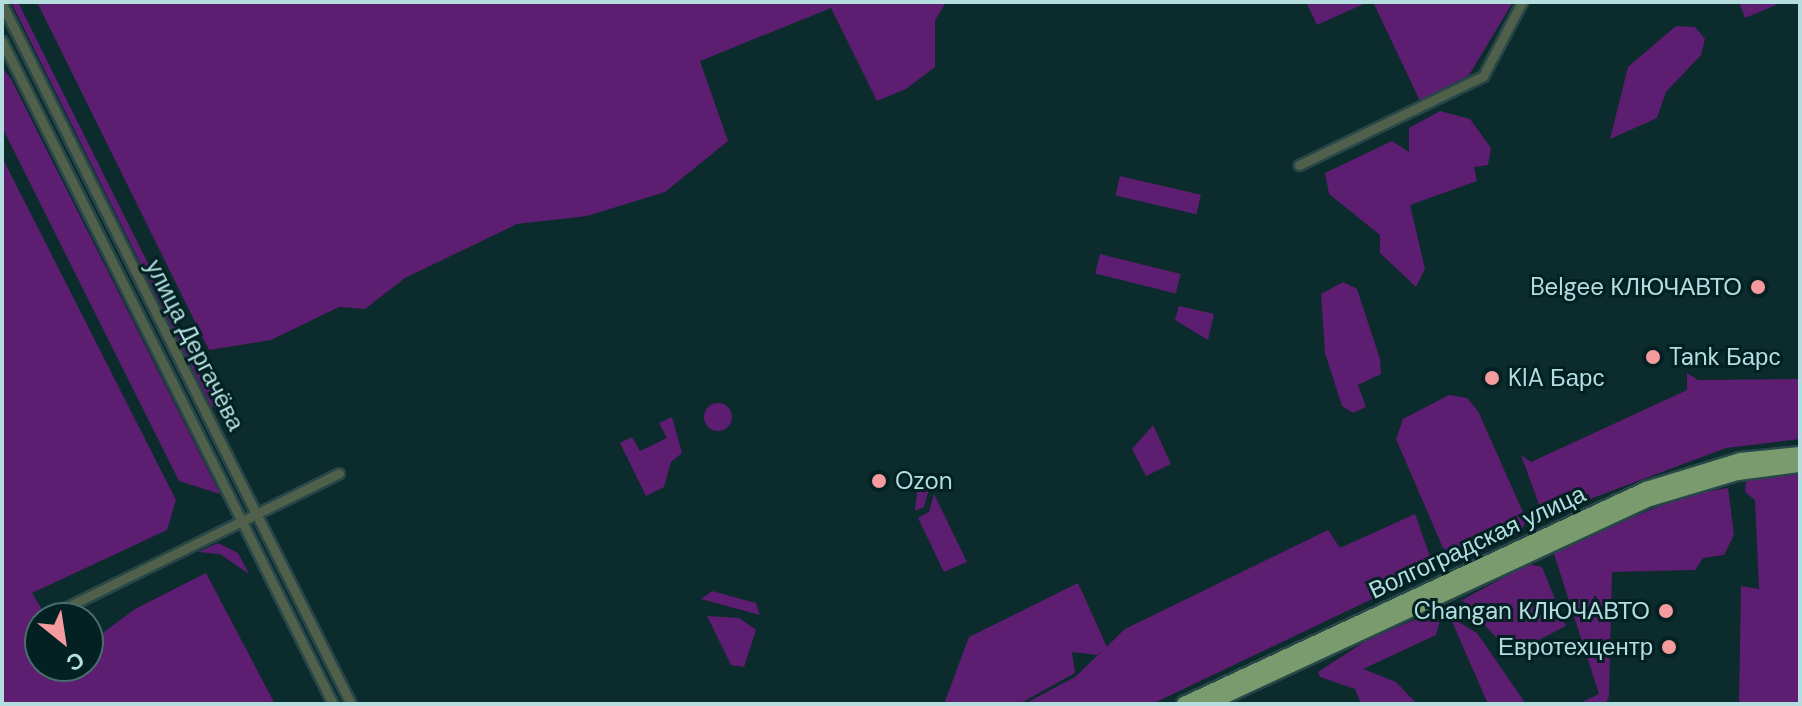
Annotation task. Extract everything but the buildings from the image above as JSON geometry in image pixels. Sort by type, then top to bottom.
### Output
[{"type":"main road","name":"Волгоградская улица","points":[[1184,704],[1646,489],[1740,460],[1800,454]]},
{"type":"main road","name":"Волгоградская улица","points":[[1208,704],[1650,499],[1738,473],[1800,465]]},
{"type":"street","points":[[1299,165],[1483,76],[1522,2]]},
{"type":"street","name":"улица Дергачёва","points":[[2,4],[351,704]]},
{"type":"street","name":"улица Дергачёва","points":[[2,41],[333,704]]},
{"type":"street","points":[[77,602],[339,473]]},
{"type":"shaded area","points":[[11,2],[18,2],[221,410],[211,406]]},
{"type":"shaded area","points":[[37,2],[946,2],[935,20],[935,67],[906,89],[877,101],[831,8],[700,61],[728,141],[665,192],[587,216],[517,224],[405,278],[365,309],[339,307],[271,340],[209,350]]},
{"type":"shaded area","points":[[1306,2],[1368,2],[1317,25]]},
{"type":"shaded area","points":[[1373,2],[1513,2],[1469,75],[1420,101]]},
{"type":"shaded area","points":[[1739,2],[1783,2],[1745,18]]},
{"type":"shaded area","points":[[1676,26],[1695,27],[1705,39],[1701,55],[1666,92],[1657,118],[1610,139],[1628,67]]},
{"type":"shaded area","points":[[2,67],[11,79],[220,494],[179,481],[2,127]]},
{"type":"shaded area","points":[[1440,111],[1470,119],[1491,148],[1488,165],[1474,167],[1477,181],[1410,205],[1425,269],[1416,287],[1380,253],[1380,235],[1329,194],[1325,173],[1392,141],[1409,152],[1409,128]]},
{"type":"shaded area","points":[[2,157],[176,500],[167,530],[32,593],[37,602],[24,602],[24,682],[104,682],[104,632],[135,609],[206,573],[275,704],[2,704]]},
{"type":"shaded area","points":[[1120,176],[1201,195],[1196,214],[1116,195]]},
{"type":"shaded area","points":[[1100,254],[1181,274],[1176,293],[1095,273]]},
{"type":"shaded area","points":[[1343,282],[1357,289],[1380,359],[1381,374],[1358,385],[1366,407],[1353,413],[1342,406],[1325,353],[1321,294]]},
{"type":"shaded area","points":[[1179,306],[1214,314],[1208,340],[1175,320]]},
{"type":"shaded area","points":[[1687,373],[1698,380],[1800,379],[1800,439],[1726,448],[1566,508],[1541,510],[1521,455],[1531,462],[1687,390]]},
{"type":"shaded area","points":[[1449,395],[1467,398],[1478,411],[1526,519],[1521,533],[1464,561],[1443,548],[1396,439],[1403,419]]},
{"type":"shaded area","points":[[718,403],[728,407],[732,417],[728,427],[718,431],[708,427],[704,417],[708,407]]},
{"type":"shaded area","points":[[672,417],[682,453],[671,462],[664,487],[646,496],[620,443],[632,437],[640,451],[667,438],[659,423]]},
{"type":"shaded area","points":[[1153,425],[1171,464],[1146,476],[1132,449]]},
{"type":"shaded area","points":[[919,474],[930,485],[924,507],[915,511]]},
{"type":"shaded area","points":[[1800,474],[1800,704],[1739,704],[1741,586],[1759,589],[1755,500],[1745,492],[1746,480]]},
{"type":"shaded area","points":[[1728,488],[1734,535],[1724,555],[1703,558],[1695,570],[1612,572],[1609,696],[1606,704],[1578,704],[1599,694],[1553,551],[1686,495]]},
{"type":"shaded area","points":[[934,494],[967,562],[944,572],[918,518],[929,512]]},
{"type":"shaded area","points":[[1415,514],[1431,559],[1412,580],[1152,704],[1024,704],[1075,677],[1125,629],[1328,530],[1340,548]]},
{"type":"shaded area","points":[[218,543],[238,553],[249,574],[220,554],[198,552]]},
{"type":"shaded area","points":[[1529,564],[1542,567],[1566,626],[1511,654],[1462,600]]},
{"type":"shaded area","points":[[1078,583],[1107,647],[1097,655],[1072,652],[1075,673],[1019,704],[944,704],[969,637]]},
{"type":"shaded area","points":[[712,591],[756,603],[760,615],[701,599]]},
{"type":"shaded area","points":[[1428,614],[1440,620],[1436,635],[1363,669],[1396,682],[1417,704],[1361,704],[1355,689],[1320,677],[1318,672],[1369,639]]},
{"type":"shaded area","points":[[707,616],[739,618],[756,630],[744,667],[731,665]]},
{"type":"shaded area","points":[[1450,617],[1477,633],[1526,704],[1488,704]]},
{"type":"place","name":"Belgee КЛЮЧАВТО","points":[[1758,287]]},
{"type":"place","name":"Tank Барс","points":[[1653,357]]},
{"type":"place","name":"KIA Барс","points":[[1492,378]]},
{"type":"place","name":"Ozon","points":[[879,481]]},
{"type":"place","name":"Changan КЛЮЧАВТО","points":[[1666,611]]},
{"type":"place","name":"Евротехцентр","points":[[1669,647]]}]
